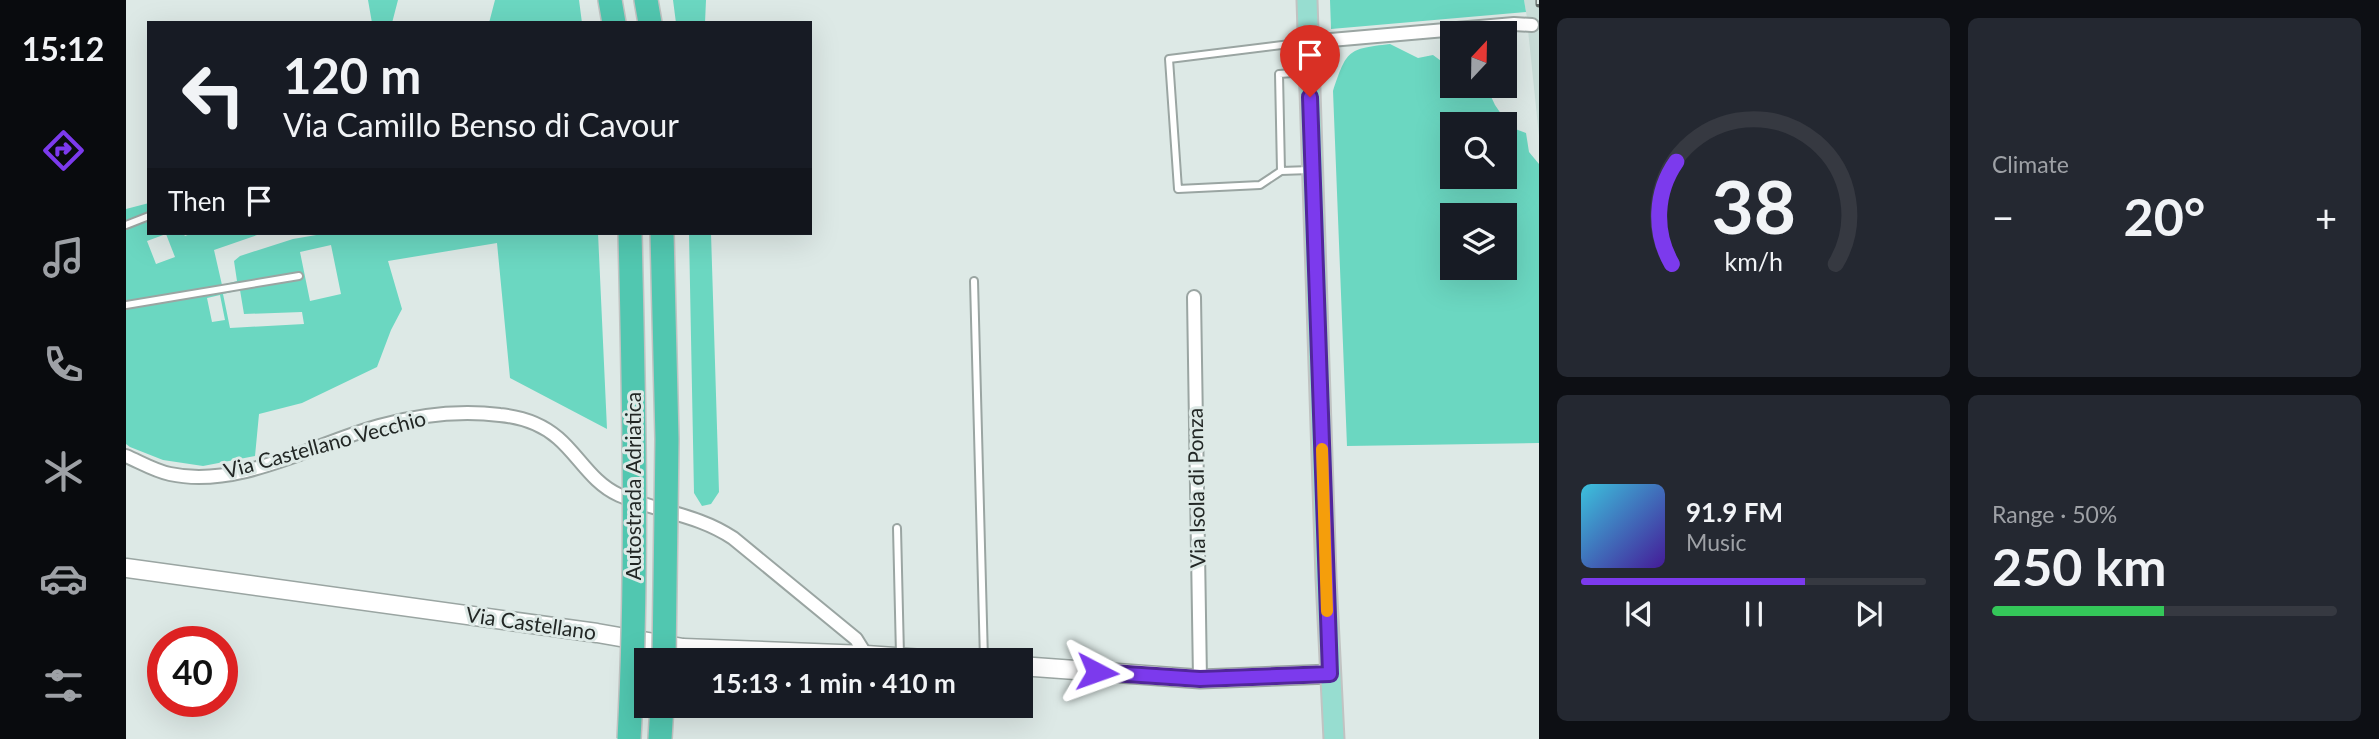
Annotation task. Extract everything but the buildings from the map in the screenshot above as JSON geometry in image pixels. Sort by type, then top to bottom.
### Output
[{"type":"highway","points":[[610,0],[614,21]]},
{"type":"highway","points":[[646,0],[650,21]]},
{"type":"highway","name":"Autostrada Adriatica","points":[[629,739],[635,625],[635,429],[630,235]]},
{"type":"highway","name":"Autostrada Adriatica","points":[[662,235],[667,439],[664,648]]},
{"type":"highway","points":[[660,739],[661,718]]},
{"type":"main road","points":[[1307,0],[1334,739]]},
{"type":"street","points":[[1308,42],[1514,24],[1532,25]]},
{"type":"street","name":"Via Isola di Ponza","points":[[1194,297],[1200,679]]},
{"type":"street","name":"Via Castellano Vecchio","points":[[126,456],[169,474],[197,477],[239,473],[379,426],[437,414],[501,415],[530,421],[558,438],[585,470],[620,495],[714,525],[733,538],[856,639],[862,648]]},
{"type":"street","name":"Via Castellano","points":[[126,568],[571,629],[683,648]]},
{"type":"street","points":[[1033,667],[1200,679],[1330,674]]},
{"type":"lane","points":[[1308,42],[1169,59],[1178,189],[1260,185],[1281,171],[1312,170]]},
{"type":"lane","points":[[1281,171],[1279,74],[1309,72]]},
{"type":"lane","points":[[126,225],[147,217]]},
{"type":"lane","points":[[126,305],[299,276]]},
{"type":"lane","points":[[974,281],[984,648]]},
{"type":"lane","points":[[897,528],[900,648]]},
{"type":"shaded area","points":[[1524,0],[1539,0],[1539,136],[1528,30],[1532,20],[1527,18]]},
{"type":"green space","points":[[368,0],[398,0],[393,21],[372,21]]},
{"type":"green space","points":[[495,0],[579,0],[582,21],[490,21]]},
{"type":"green space","points":[[673,0],[706,0],[705,21],[676,21]]},
{"type":"green space","points":[[1330,0],[1524,0],[1526,12],[1331,29]]},
{"type":"green space","points":[[1390,44],[1418,58],[1433,55],[1440,60],[1440,98],[1492,98],[1500,112],[1440,112],[1440,189],[1517,189],[1517,130],[1526,133],[1529,152],[1539,164],[1539,443],[1347,446],[1333,91],[1346,59],[1357,50]]},
{"type":"green space","points":[[147,204],[147,235],[163,235],[147,241],[156,264],[175,257],[166,235],[257,235],[214,250],[222,285],[237,281],[234,261],[240,256],[293,239],[316,235],[598,235],[607,429],[510,378],[497,243],[388,261],[402,309],[377,367],[302,403],[259,414],[255,456],[203,466],[163,460],[126,444],[126,209]],"holes":[[[331,245],[341,294],[310,301],[300,252]],[[240,290],[244,314],[302,312],[304,324],[230,328],[223,294]],[[220,295],[225,320],[212,322],[207,298]]]},
{"type":"green space","points":[[689,235],[711,235],[719,492],[711,504],[702,506],[694,493]]},
{"type":"slow traffic","points":[[1322,449],[1327,611]]},
{"type":"route","points":[[1097,672],[1200,679],[1330,674],[1310,97]]}]
